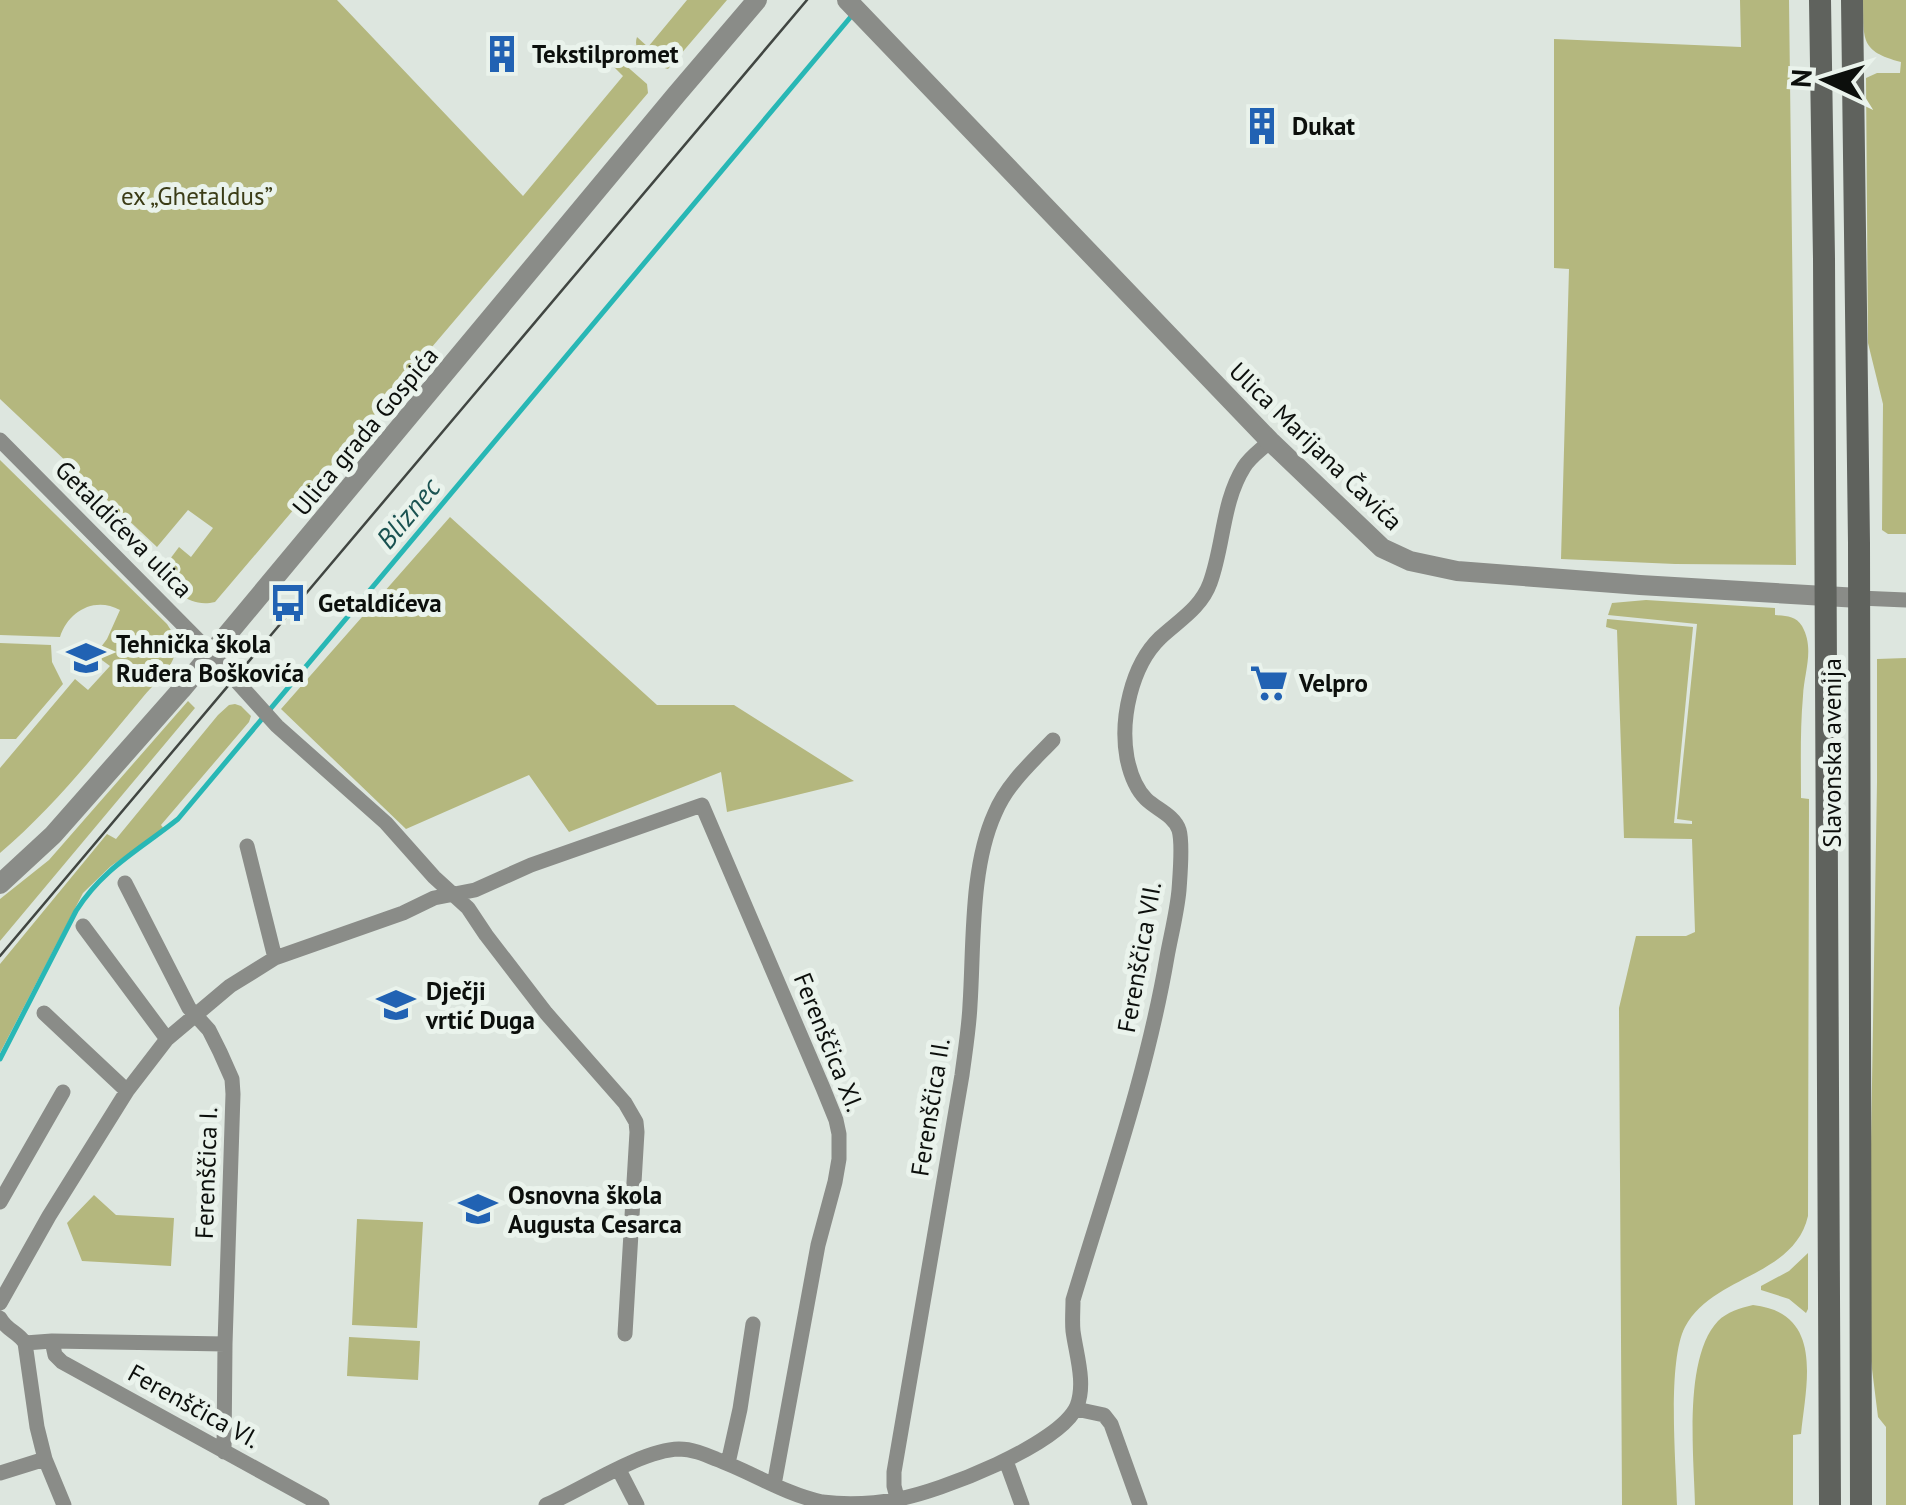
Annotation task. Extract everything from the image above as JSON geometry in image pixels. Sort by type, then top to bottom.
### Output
[{"type":"main road","name":"Slavonska avenija","points":[[1820,0],[1830,1505]]},
{"type":"main road","name":"Slavonska avenija","points":[[1852,0],[1859,598],[1861,1505]]},
{"type":"street","name":"Ulica grada Gospića","points":[[0,884],[92,794],[212,654],[757,0]]},
{"type":"street","name":"Ulica Marijana Čavića","points":[[853,6],[1270,440],[1371,539],[1396,555],[1457,571],[1906,600]]},
{"type":"street","name":"Getaldićeva ulica","points":[[0,440],[212,654],[277,726],[386,823],[453,894]]},
{"type":"street","name":"Ferenščica VII.","points":[[1076,1409],[1079,1362],[1072,1326],[1073,1300],[1156,1019],[1179,891],[1179,831],[1135,785],[1126,755],[1128,708],[1133,686],[1150,649],[1203,597],[1235,484],[1245,464],[1270,440]]},
{"type":"street","name":"Ferenščica II.","points":[[898,1502],[894,1472],[962,1075],[982,852],[995,813],[1011,786],[1053,740]]},
{"type":"street","name":"Ferenščica XI.","points":[[453,894],[476,890],[702,806],[824,1088],[839,1134],[835,1182],[818,1245],[774,1485]]},
{"type":"street","points":[[247,846],[280,956]]},
{"type":"street","name":"Ferenščica I.","points":[[126,883],[189,1008],[208,1030],[232,1079],[224,1452]]},
{"type":"street","points":[[0,1303],[127,1091],[168,1039],[230,986],[280,956],[453,894],[468,908],[546,1013],[625,1103],[636,1122],[624,1334]]},
{"type":"street","points":[[83,926],[168,1039]]},
{"type":"street","points":[[44,1014],[127,1091]]},
{"type":"street","points":[[0,1202],[63,1092]]},
{"type":"street","points":[[1,1323],[25,1343],[36,1427],[62,1505]]},
{"type":"street","points":[[728,1464],[752,1324]]},
{"type":"street","name":"Ferenščica VI.","points":[[52,1341],[62,1362],[322,1505]]},
{"type":"street","points":[[25,1343],[224,1344]]},
{"type":"street","points":[[546,1505],[579,1499],[619,1470],[674,1449],[698,1452],[821,1502],[898,1502],[1006,1461],[1066,1422],[1076,1409],[1104,1415],[1111,1424],[1140,1505]]},
{"type":"street","points":[[0,1473],[45,1459]]},
{"type":"street","points":[[1006,1461],[1022,1505]]},
{"type":"street","points":[[619,1470],[638,1505]]},
{"type":"green space","name":"ex „Ghetaldus”","points":[[0,0],[337,0],[523,196],[623,76],[613,66],[623,63],[647,84],[648,93],[215,602],[198,603],[184,597],[158,575],[179,547],[191,557],[213,528],[188,510],[157,547],[0,399]]},
{"type":"green space","points":[[687,0],[727,0],[668,69],[640,53],[637,37],[648,47]]},
{"type":"green space","points":[[1740,0],[1789,0],[1796,565],[1561,559],[1569,269],[1554,268],[1554,39],[1741,47]]},
{"type":"green space","points":[[1863,0],[1906,0],[1906,534],[1882,530],[1883,404],[1868,343],[1866,78],[1877,73],[1900,73],[1901,62],[1877,53],[1867,42]]},
{"type":"green space","name":"Tehnička škola Ruđera Boškovića","points":[[0,460],[167,624],[176,645],[173,659],[162,676],[57,798],[0,853],[0,768],[75,679],[88,690],[110,666],[95,655],[120,610],[101,605],[84,608],[69,620],[60,637],[0,635]]},
{"type":"green space","points":[[450,517],[657,705],[734,705],[854,781],[727,812],[721,772],[569,832],[529,775],[406,829],[281,709]]},
{"type":"green space","points":[[1646,600],[1775,608],[1775,615],[1800,623],[1808,652],[1802,709],[1801,798],[1809,799],[1808,1216],[1800,1236],[1787,1252],[1714,1296],[1685,1327],[1679,1343],[1674,1387],[1677,1505],[1622,1505],[1619,1008],[1636,936],[1686,936],[1695,932],[1692,839],[1624,838],[1617,630],[1606,627],[1607,619],[1693,627],[1674,823],[1692,824],[1677,819],[1697,624],[1608,615],[1612,603]]},
{"type":"green space","points":[[0,643],[51,645],[52,662],[63,684],[16,739],[0,739]]},
{"type":"green space","points":[[1906,658],[1906,1505],[1886,1505],[1886,1427],[1878,1417],[1871,1361],[1877,659]]},
{"type":"green space","points":[[188,701],[195,708],[0,941],[0,899],[49,860]]},
{"type":"green space","points":[[235,704],[251,716],[249,722],[161,825],[164,829],[111,866],[83,893],[0,1053],[0,964],[107,834],[116,839],[218,715]]},
{"type":"green space","points":[[94,1195],[116,1215],[174,1218],[171,1266],[82,1261],[67,1223]]},
{"type":"green space","points":[[357,1219],[423,1222],[417,1328],[352,1325]]},
{"type":"green space","points":[[1808,1253],[1806,1313],[1789,1299],[1761,1290],[1761,1286],[1789,1271]]},
{"type":"green space","points":[[1753,1305],[1776,1311],[1792,1322],[1806,1354],[1801,1434],[1793,1435],[1793,1505],[1695,1505],[1693,1408],[1700,1358],[1718,1321]]},
{"type":"green space","points":[[349,1337],[420,1341],[418,1380],[347,1376]]},
{"type":"waterway","name":"Bliznec","points":[[0,1059],[86,896],[122,861],[178,819],[854,13]]},
{"type":"tram line","points":[[0,956],[807,0]]},
{"type":"place","name":"Tekstilpromet","points":[[502,54]]},
{"type":"place","name":"Dukat","points":[[1262,126]]},
{"type":"place","name":"Getaldićeva","points":[[288,603]]},
{"type":"place","name":"Tehnička škola Ruđera Boškovića","points":[[86,658]]},
{"type":"place","name":"Velpro","points":[[1269,683]]},
{"type":"place","name":"Dječji vrtić Duga","points":[[396,1005]]},
{"type":"place","name":"Osnovna škola Augusta Cesarca","points":[[478,1209]]}]
